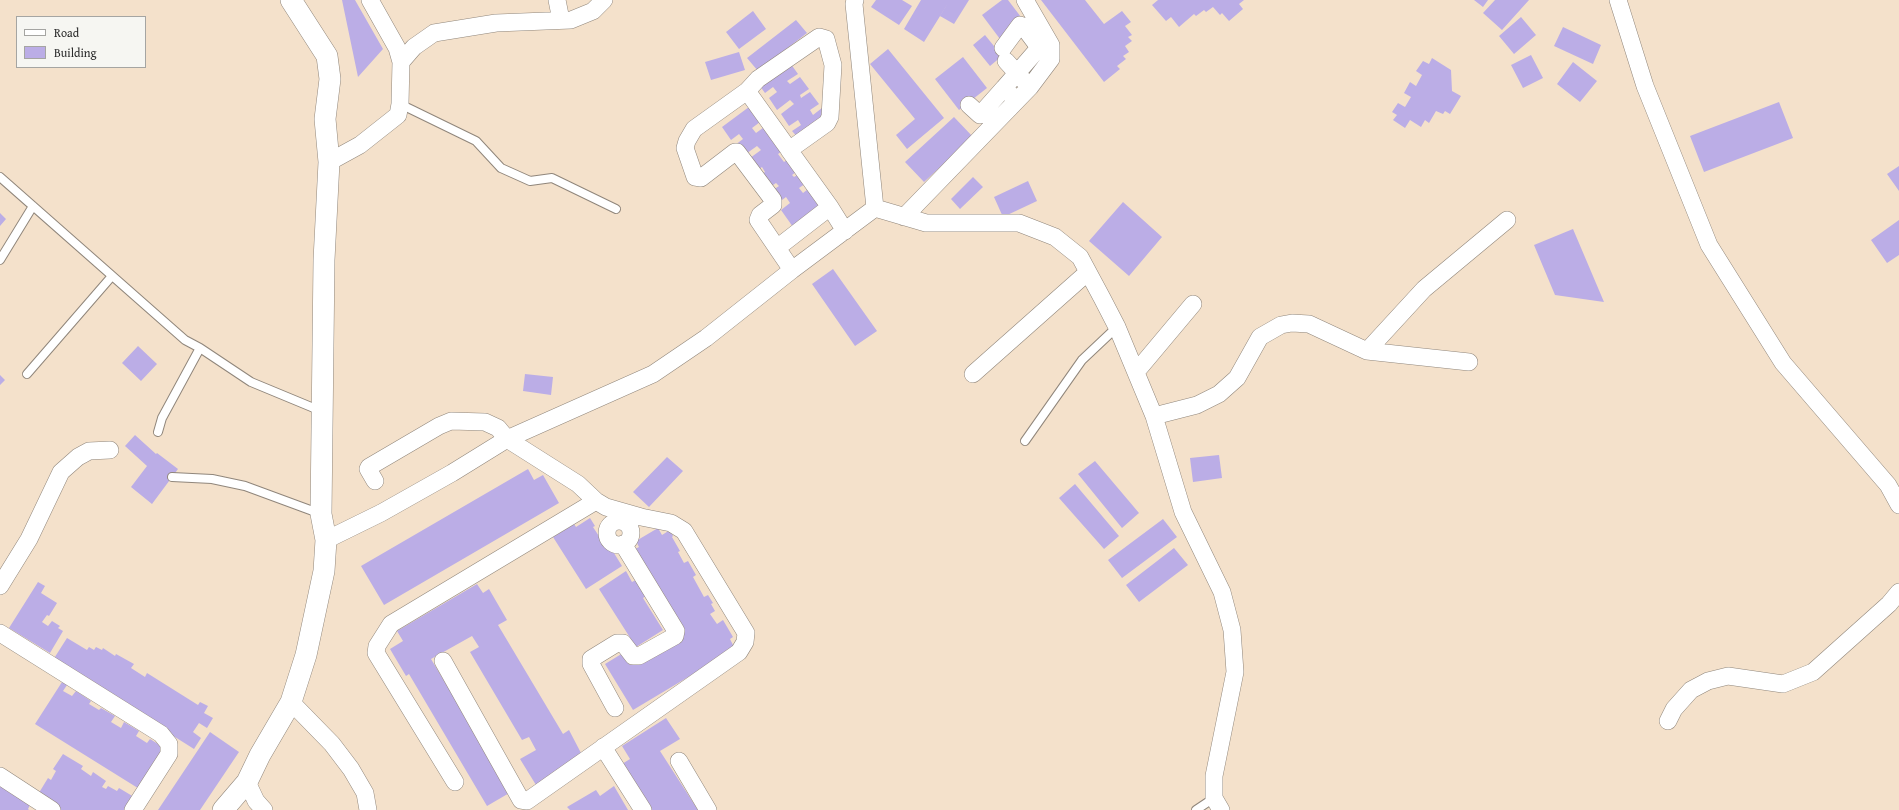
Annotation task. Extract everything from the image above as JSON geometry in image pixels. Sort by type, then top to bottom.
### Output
[{"type":"street","points":[[223,810],[246,782],[291,702],[306,655],[324,571],[326,540],[321,514],[324,260],[329,162],[325,119],[330,79],[327,56],[291,0]]},
{"type":"street","points":[[329,162],[360,145],[398,115],[400,104],[401,62],[397,48],[370,0]]},
{"type":"street","points":[[557,0],[561,20]]},
{"type":"street","points":[[401,62],[414,47],[434,33],[496,24],[572,20],[593,11],[604,0]]},
{"type":"street","points":[[855,0],[854,4],[875,144],[875,208]]},
{"type":"street","points":[[904,217],[1030,87],[1051,59],[1051,45],[1038,20],[1025,0]]},
{"type":"street","points":[[1618,0],[1645,86],[1708,245],[1783,363],[1888,485],[1899,505]]},
{"type":"street","points":[[968,105],[980,116],[1004,88],[1009,61],[1020,25],[1023,26],[1038,46],[1029,59]]},
{"type":"street","points":[[790,151],[789,150],[827,123],[830,118],[833,65],[826,39],[819,37],[758,79],[747,91],[694,129],[684,148],[695,177],[701,178],[737,152],[773,200],[774,205],[760,215],[758,220],[792,270]]},
{"type":"street","points":[[1009,61],[1029,59],[1042,71]]},
{"type":"street","points":[[1009,61],[1030,87]]},
{"type":"street","points":[[1004,88],[1017,100]]},
{"type":"street","points":[[747,91],[845,230]]},
{"type":"street","points":[[777,248],[830,207]]},
{"type":"street","points":[[875,208],[926,223],[1020,223],[1055,238],[1080,257],[1118,327],[1154,416],[1183,512],[1222,592],[1232,630],[1235,672],[1214,776],[1217,804]]},
{"type":"street","points":[[326,540],[381,513],[452,473],[507,439],[653,374],[706,338],[792,270],[875,208]]},
{"type":"street","points":[[1367,351],[1424,289],[1507,220]]},
{"type":"street","points":[[973,374],[1088,272]]},
{"type":"street","points":[[1136,372],[1193,304]]},
{"type":"street","points":[[1154,416],[1197,405],[1219,394],[1237,378],[1260,337],[1281,325],[1292,323],[1309,324],[1367,351],[1469,362]]},
{"type":"street","points":[[375,482],[368,469],[369,467],[451,421],[485,422],[498,428],[507,439],[578,484],[601,504],[615,521],[626,523],[630,528],[631,534],[628,541],[623,544],[676,631],[675,636],[639,656],[633,656],[623,643],[617,643],[592,659],[591,664],[615,708]]},
{"type":"street","points":[[0,586],[29,539],[61,472],[78,457],[89,451],[110,450]]},
{"type":"street","points":[[443,660],[521,800],[527,801],[739,652],[745,642],[746,633],[684,531],[671,523],[641,517],[601,504],[391,624],[377,646],[376,653],[455,782]]},
{"type":"street","points":[[1668,721],[1674,709],[1691,690],[1708,681],[1728,676],[1783,684],[1813,672],[1889,604],[1899,592]]},
{"type":"street","points":[[0,632],[161,734],[169,744],[169,754],[133,810]]},
{"type":"street","points":[[291,702],[332,744],[351,769],[365,793],[368,810]]},
{"type":"street","points":[[603,747],[643,810]]},
{"type":"street","points":[[679,762],[708,810]]},
{"type":"street","points":[[0,776],[52,810]]},
{"type":"street","points":[[246,782],[256,801],[264,810]]},
{"type":"lane","points":[[400,104],[476,141],[501,168],[530,181],[552,178],[616,209]]},
{"type":"lane","points":[[0,177],[185,340],[200,348],[251,382],[323,412]]},
{"type":"lane","points":[[0,260],[33,206]]},
{"type":"lane","points":[[27,374],[112,276]]},
{"type":"lane","points":[[1025,441],[1082,360],[1118,327]]},
{"type":"lane","points":[[158,432],[162,418],[200,348]]},
{"type":"lane","points":[[172,477],[212,479],[245,486],[321,514]]},
{"type":"lane","points":[[1196,810],[1217,804]]},
{"type":"building","points":[[342,0],[355,0],[383,49],[358,77]]},
{"type":"building","points":[[876,0],[902,0],[912,6],[899,25],[871,7]]},
{"type":"building","points":[[921,0],[950,0],[924,42],[904,29]]},
{"type":"building","points":[[950,0],[969,0],[954,24],[940,16]]},
{"type":"building","points":[[1002,0],[1008,0],[1024,21],[1000,39],[982,15]]},
{"type":"building","points":[[1041,0],[1085,0],[1104,24],[1122,11],[1131,22],[1125,26],[1132,35],[1128,37],[1132,41],[1125,46],[1129,52],[1123,56],[1126,59],[1117,66],[1120,69],[1104,82]]},
{"type":"building","points":[[1158,0],[1244,0],[1239,4],[1243,9],[1229,21],[1222,13],[1220,15],[1213,7],[1206,12],[1204,10],[1196,16],[1194,14],[1179,27],[1171,17],[1166,21],[1152,5]]},
{"type":"building","points":[[1474,0],[1488,0],[1483,7]]},
{"type":"building","points":[[1495,0],[1529,0],[1502,30],[1483,13]]},
{"type":"building","points":[[753,11],[766,29],[739,49],[726,32]]},
{"type":"building","points":[[1521,17],[1536,35],[1514,54],[1499,36]]},
{"type":"building","points":[[796,20],[807,33],[758,71],[747,58]]},
{"type":"building","points":[[1563,27],[1601,45],[1593,64],[1554,46]]},
{"type":"building","points":[[985,35],[1002,56],[990,66],[973,45]]},
{"type":"building","points":[[888,49],[944,118],[907,149],[896,135],[915,119],[870,64]]},
{"type":"building","points":[[739,52],[745,70],[711,80],[705,62]]},
{"type":"building","points":[[1531,55],[1543,78],[1523,88],[1511,65]]},
{"type":"building","points":[[963,57],[987,88],[959,110],[935,79]]},
{"type":"building","points":[[1432,58],[1451,70],[1452,91],[1461,96],[1450,114],[1445,111],[1443,114],[1436,111],[1429,123],[1425,120],[1421,127],[1410,120],[1405,128],[1393,120],[1397,115],[1392,112],[1398,103],[1405,107],[1411,97],[1404,93],[1410,82],[1416,86],[1422,75],[1416,71],[1423,61],[1429,64]]},
{"type":"building","points":[[788,60],[798,74],[787,81],[790,84],[800,77],[809,89],[800,95],[801,98],[810,92],[819,104],[810,110],[813,115],[822,108],[826,118],[799,139],[792,131],[801,125],[798,120],[789,126],[781,114],[794,104],[790,100],[777,110],[769,98],[777,92],[773,87],[765,93],[757,82]]},
{"type":"building","points":[[1573,62],[1597,81],[1580,102],[1557,84]]},
{"type":"building","points":[[1779,102],[1793,138],[1704,172],[1690,136]]},
{"type":"building","points":[[753,104],[764,119],[752,128],[756,133],[767,125],[785,149],[778,154],[784,162],[791,157],[800,169],[792,175],[794,177],[802,172],[809,181],[799,188],[803,193],[812,186],[825,203],[793,227],[781,210],[790,203],[786,197],[778,203],[770,192],[779,186],[776,183],[767,189],[758,177],[765,172],[762,167],[755,172],[746,161],[761,150],[757,146],[743,156],[735,145],[743,139],[739,134],[731,140],[722,127]]},
{"type":"building","points":[[954,117],[973,137],[924,182],[905,162]]},
{"type":"building","points":[[1899,166],[1899,191],[1887,174]]},
{"type":"building","points":[[973,177],[983,187],[960,209],[951,199]]},
{"type":"building","points":[[1028,181],[1037,201],[1003,217],[994,197]]},
{"type":"building","points":[[1123,202],[1162,237],[1129,276],[1089,241]]},
{"type":"building","points":[[0,213],[6,219],[0,226]]},
{"type":"building","points":[[1899,220],[1899,255],[1887,263],[1871,240]]},
{"type":"building","points":[[1573,229],[1604,302],[1555,295],[1534,245]]},
{"type":"building","points":[[833,269],[877,331],[855,346],[812,284]]},
{"type":"building","points":[[138,346],[157,364],[141,381],[122,363]]},
{"type":"building","points":[[525,374],[553,377],[551,395],[523,391]]},
{"type":"building","points":[[0,375],[5,380],[0,385]]},
{"type":"building","points":[[135,435],[156,454],[157,453],[178,469],[152,504],[131,487],[147,466],[125,446]]},
{"type":"building","points":[[1219,455],[1222,478],[1193,482],[1190,458]]},
{"type":"building","points":[[667,457],[683,471],[649,507],[633,492]]},
{"type":"building","points":[[1095,461],[1139,513],[1122,528],[1078,474]]},
{"type":"building","points":[[528,469],[534,480],[543,475],[559,503],[384,605],[361,566]]},
{"type":"building","points":[[1075,484],[1119,536],[1104,549],[1059,498]]},
{"type":"building","points":[[590,518],[595,526],[593,527],[606,547],[609,545],[622,566],[586,589],[553,537],[574,524],[576,527]]},
{"type":"building","points":[[1163,519],[1177,537],[1122,578],[1108,560]]},
{"type":"building","points":[[658,528],[662,535],[670,530],[673,536],[672,537],[680,551],[678,552],[684,563],[688,561],[696,575],[693,577],[704,597],[708,595],[713,603],[711,604],[715,611],[710,614],[717,624],[723,620],[733,637],[730,639],[735,649],[633,710],[605,664],[623,653],[630,665],[683,636],[633,550],[639,547],[636,541]]},
{"type":"building","points":[[1174,548],[1188,565],[1139,602],[1126,585]]},
{"type":"building","points":[[626,571],[632,582],[636,580],[646,596],[643,598],[663,630],[636,647],[599,589]]},
{"type":"building","points":[[38,582],[45,586],[41,593],[57,603],[49,616],[47,615],[42,622],[48,626],[52,621],[60,626],[58,628],[63,631],[50,653],[9,628]]},
{"type":"building","points":[[477,584],[483,593],[489,589],[507,620],[498,625],[563,734],[569,730],[581,753],[536,785],[520,759],[536,750],[529,737],[522,740],[470,652],[479,647],[472,636],[431,659],[511,792],[487,806],[409,674],[406,676],[390,649],[403,641],[397,631]]},
{"type":"building","points":[[67,638],[87,650],[89,647],[94,650],[96,647],[102,650],[103,648],[115,656],[116,654],[134,664],[131,668],[145,677],[147,673],[198,705],[200,702],[208,706],[204,713],[213,718],[207,728],[199,723],[193,732],[201,738],[194,749],[53,660]]},
{"type":"building","points":[[62,682],[67,685],[63,691],[72,696],[76,691],[91,701],[89,704],[99,710],[101,708],[115,716],[111,722],[121,728],[124,722],[139,731],[136,736],[147,743],[150,739],[166,749],[141,790],[35,724]]},
{"type":"building","points":[[666,718],[680,739],[660,751],[698,810],[652,810],[622,764],[630,759],[622,746]]},
{"type":"building","points":[[210,732],[239,752],[200,810],[158,810]]},
{"type":"building","points":[[63,754],[83,766],[81,769],[91,776],[93,772],[106,781],[102,787],[106,789],[108,786],[117,791],[119,788],[134,797],[126,810],[60,810],[37,796],[48,778],[51,780],[56,771],[53,769]]},
{"type":"building","points":[[0,785],[30,805],[29,810],[0,810]]},
{"type":"building","points":[[614,786],[628,810],[570,810],[567,807],[596,790],[600,796]]}]
